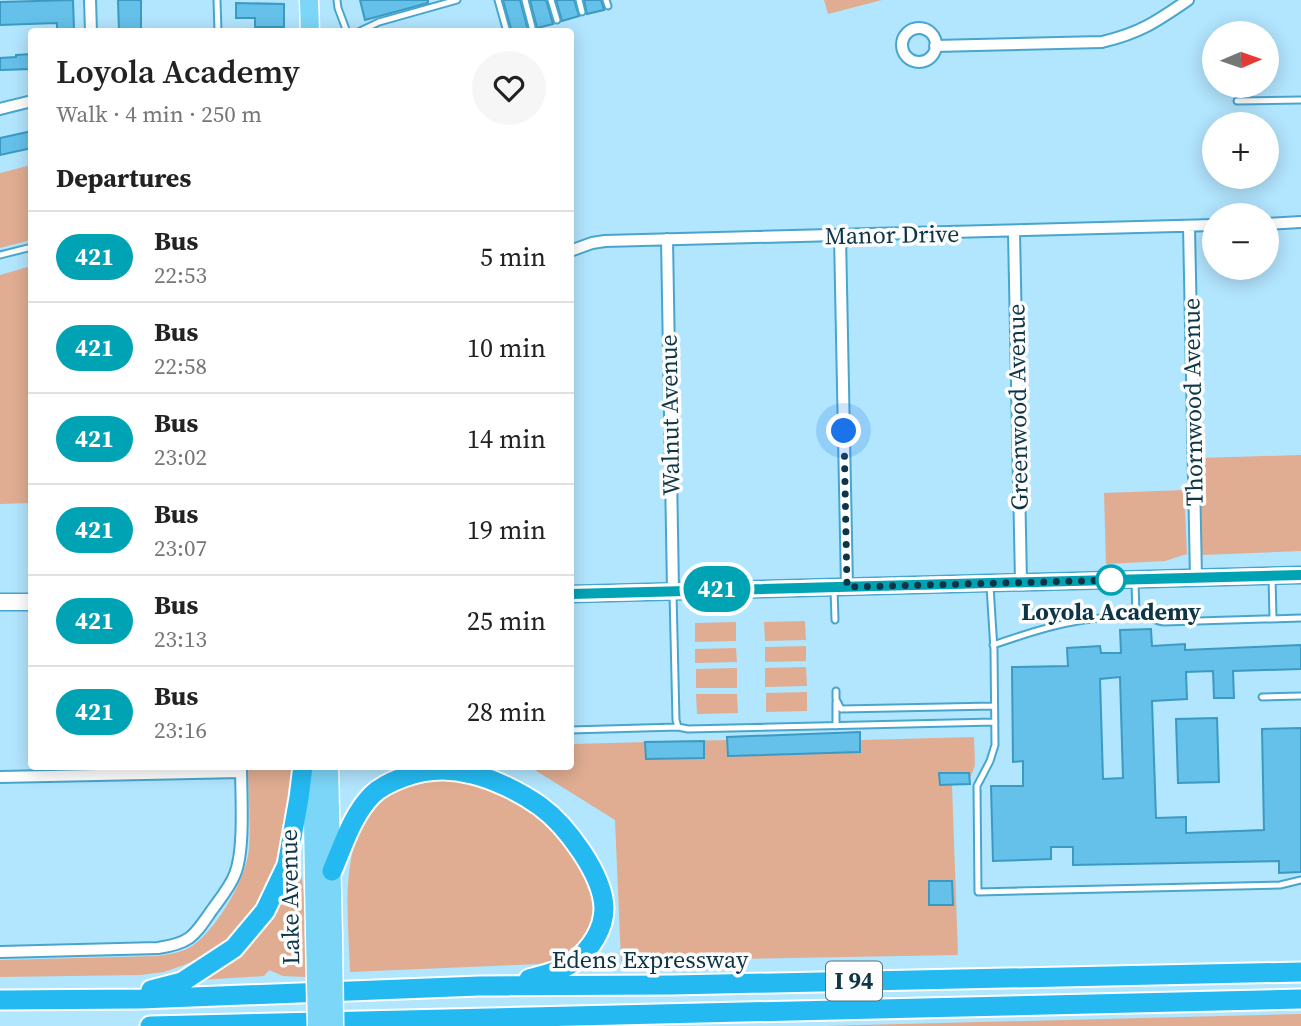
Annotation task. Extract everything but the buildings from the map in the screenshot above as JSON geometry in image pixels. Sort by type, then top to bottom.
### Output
[{"type":"highway","points":[[113,999],[182,982],[234,948],[242,939],[265,911],[287,865],[302,770]]},
{"type":"highway","points":[[332,871],[351,826],[372,795],[385,786],[416,773],[455,770],[474,774],[496,782],[539,805],[566,832],[593,872],[604,907],[602,921],[597,936],[587,950],[573,962],[555,971],[511,985]]},
{"type":"highway","name":"Edens Expressway","points":[[0,1000],[113,999],[511,985],[673,985],[1301,972]]},
{"type":"highway","name":"I 94","points":[[150,1026],[1301,999]]},
{"type":"highway","points":[[367,1020],[401,1026]]},
{"type":"main road","points":[[309,0],[310,28]]},
{"type":"main road","name":"Lake Avenue","points":[[312,770],[324,934],[334,1026]]},
{"type":"main road","name":"Lake Avenue","points":[[317,1026],[332,871],[329,770]]},
{"type":"street","points":[[90,0],[91,28]]},
{"type":"street","points":[[935,46],[1102,41],[1153,24],[1188,0]]},
{"type":"street","points":[[0,109],[28,102]]},
{"type":"street","points":[[1279,223],[1301,222]]},
{"type":"street","name":"Manor Drive","points":[[574,250],[605,241],[1202,225]]},
{"type":"street","name":"Thornwood Avenue","points":[[1189,226],[1196,578]]},
{"type":"street","name":"Greenwood Avenue","points":[[1014,232],[1021,582]]},
{"type":"street","points":[[840,587],[841,236]]},
{"type":"street","name":"Walnut Avenue","points":[[667,239],[673,590]]},
{"type":"street","points":[[574,594],[1301,575]]},
{"type":"street","points":[[0,602],[28,602]]},
{"type":"street","points":[[0,777],[211,770]]},
{"type":"street","points":[[0,952],[158,948],[175,946],[193,936],[225,892],[239,862],[241,770]]},
{"type":"lane","points":[[216,0],[218,28]]},
{"type":"lane","points":[[337,0],[346,28]]},
{"type":"lane","points":[[366,28],[457,0]]},
{"type":"lane","points":[[498,0],[506,28]]},
{"type":"lane","points":[[525,0],[532,27]]},
{"type":"lane","points":[[551,0],[556,20]]},
{"type":"lane","points":[[579,0],[582,12]]},
{"type":"lane","points":[[1237,102],[1301,100]]},
{"type":"lane","points":[[0,256],[28,248]]},
{"type":"lane","points":[[1272,576],[1273,619]]},
{"type":"lane","points":[[1135,580],[1136,615]]},
{"type":"lane","points":[[990,583],[995,722],[993,755],[977,786],[978,892],[1280,885],[1301,880]]},
{"type":"lane","points":[[835,620],[840,587]]},
{"type":"lane","points":[[673,590],[678,727]]},
{"type":"lane","points":[[993,645],[1068,622],[1136,615],[1164,622],[1301,618]]},
{"type":"lane","points":[[835,726],[836,691]]},
{"type":"lane","points":[[1262,697],[1301,696]]},
{"type":"lane","points":[[836,699],[841,709],[994,706]]},
{"type":"lane","points":[[574,730],[995,722]]},
{"type":"shaded area","points":[[824,0],[882,0],[828,14]]},
{"type":"shaded area","points":[[28,166],[28,241],[0,248],[0,173]]},
{"type":"shaded area","points":[[28,267],[28,503],[0,504],[0,275]]},
{"type":"shaded area","points":[[1301,455],[1301,551],[1202,555],[1199,458]]},
{"type":"shaded area","points":[[1184,490],[1187,554],[1165,561],[1106,564],[1104,493]]},
{"type":"shaded area","points":[[805,621],[806,640],[765,641],[764,622]]},
{"type":"shaded area","points":[[736,622],[736,641],[695,642],[695,623]]},
{"type":"shaded area","points":[[806,646],[806,661],[765,662],[765,647]]},
{"type":"shaded area","points":[[736,648],[737,662],[695,663],[695,649]]},
{"type":"shaded area","points":[[806,667],[807,686],[765,687],[765,668]]},
{"type":"shaded area","points":[[737,668],[737,688],[696,688],[696,669]]},
{"type":"shaded area","points":[[807,692],[807,711],[766,712],[766,693]]},
{"type":"shaded area","points":[[696,694],[737,694],[738,713],[697,714]]},
{"type":"shaded area","points":[[860,732],[860,740],[974,737],[975,765],[970,784],[952,785],[958,955],[621,961],[615,820],[535,770],[574,770],[574,744],[727,740],[728,737]]},
{"type":"shaded area","points":[[248,770],[295,770],[285,845],[266,892],[251,915],[209,954],[164,972],[140,975],[0,977],[0,960],[158,956],[189,948],[199,941],[219,918],[236,889],[247,860],[250,828]]},
{"type":"shaded area","points":[[443,779],[490,789],[523,804],[546,822],[572,851],[590,886],[593,903],[592,921],[580,944],[571,952],[560,959],[540,964],[350,972],[348,887],[351,858],[359,832],[372,810],[392,792],[421,781]]},
{"type":"shaded area","points":[[297,852],[304,898],[306,977],[283,976],[269,970],[264,976],[200,980],[211,968]]},
{"type":"shaded area","points":[[1301,1014],[1301,1026],[824,1026]]},
{"type":"bus line","name":"421","points":[[574,594],[1301,575]]},
{"type":"place","name":"Loyola Academy","points":[[1111,580]]},
{"type":"route","points":[[844,431],[847,587],[1116,580],[1111,580]]}]
